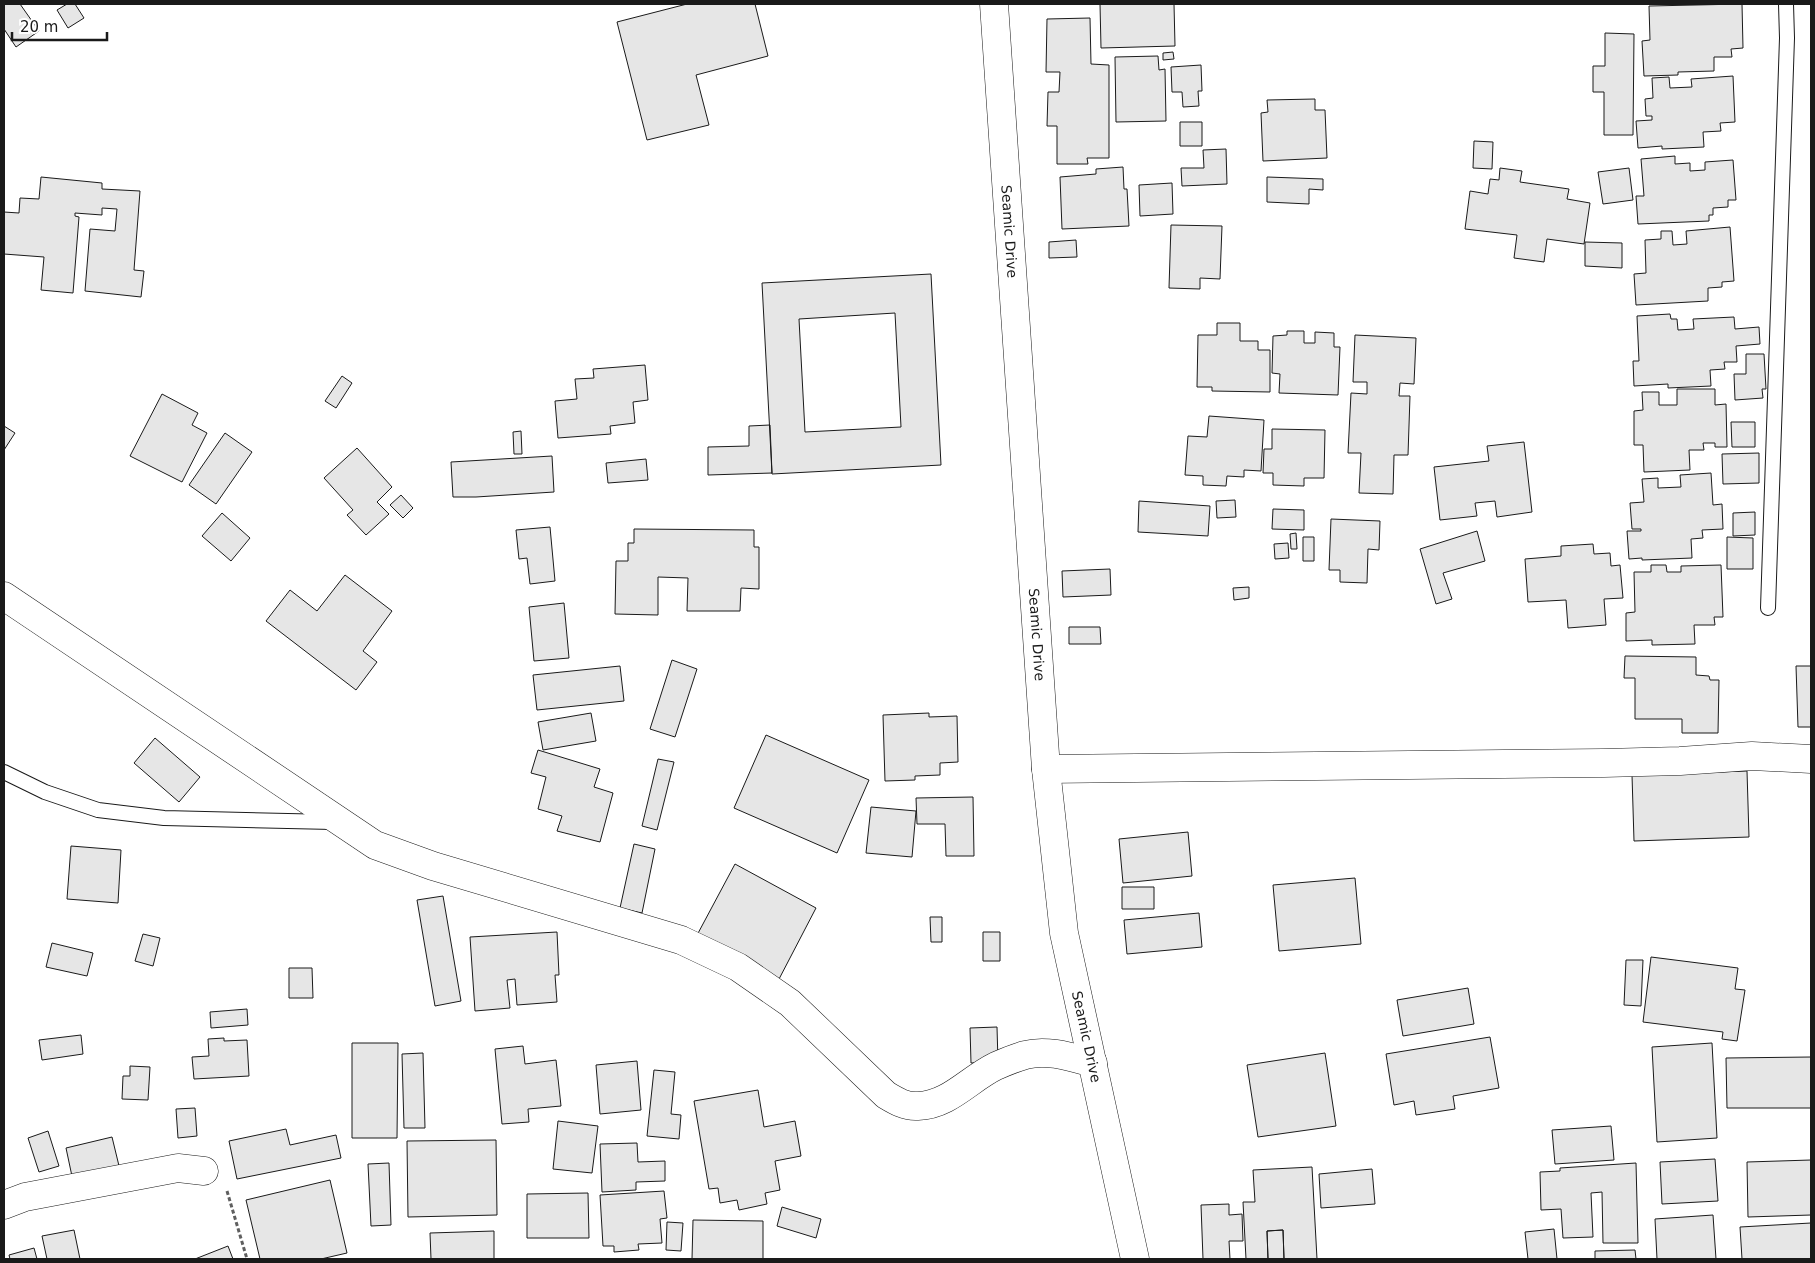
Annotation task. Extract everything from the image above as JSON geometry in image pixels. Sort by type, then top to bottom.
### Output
[{"type":"street","points":[[994,4],[1004,4]]},
{"type":"street","name":"Seamic Drive","points":[[994,4],[1046,769],[1064,933],[1135,1259]]},
{"type":"street","points":[[4,596],[375,845],[433,866],[681,940],[738,967],[790,1003],[886,1095],[900,1103],[916,1107],[933,1104],[948,1098],[995,1066],[1026,1055],[1060,1054],[1093,1063]]},
{"type":"street","points":[[1046,769],[1604,763],[1752,756],[1811,759]]},
{"type":"street","points":[[4,1205],[25,1197],[178,1168],[204,1171]]},
{"type":"lane","points":[[1768,608],[1787,38],[1786,4]]},
{"type":"lane","points":[[4,772],[45,792],[98,810],[164,818],[339,822]]},
{"type":"path","points":[[204,1171],[226,1188],[247,1259]]},
{"type":"building","points":[[4,4],[20,4],[39,31],[16,47],[4,29]]},
{"type":"building","points":[[67,4],[75,4],[84,18],[68,28],[57,10]]},
{"type":"building","points":[[687,4],[755,4],[768,56],[696,75],[709,125],[647,140],[617,22]]},
{"type":"building","points":[[1100,4],[1174,4],[1175,46],[1101,48]]},
{"type":"building","points":[[1742,4],[1743,48],[1731,49],[1732,57],[1714,57],[1714,71],[1678,72],[1678,75],[1644,76],[1642,41],[1650,40],[1649,6]]},
{"type":"building","points":[[1090,18],[1091,64],[1109,65],[1109,158],[1087,158],[1088,164],[1057,164],[1057,126],[1047,126],[1048,92],[1059,92],[1060,72],[1046,72],[1047,19]]},
{"type":"building","points":[[1605,33],[1634,34],[1633,135],[1604,135],[1604,92],[1593,92],[1593,66],[1605,66]]},
{"type":"building","points":[[1173,52],[1174,59],[1163,60],[1163,53]]},
{"type":"building","points":[[1158,56],[1159,70],[1165,69],[1166,121],[1116,122],[1115,57]]},
{"type":"building","points":[[1201,65],[1202,91],[1198,91],[1199,106],[1183,107],[1182,92],[1172,92],[1171,67]]},
{"type":"building","points":[[1733,76],[1735,122],[1720,123],[1721,131],[1703,132],[1704,147],[1662,149],[1662,146],[1638,148],[1636,121],[1652,120],[1652,116],[1646,116],[1645,99],[1653,98],[1652,78],[1669,77],[1670,88],[1692,87],[1691,79]]},
{"type":"building","points":[[1315,99],[1315,110],[1325,110],[1327,158],[1263,161],[1261,113],[1268,112],[1267,100]]},
{"type":"building","points":[[1180,122],[1202,122],[1202,146],[1180,146]]},
{"type":"building","points":[[1474,141],[1493,142],[1492,169],[1473,168]]},
{"type":"building","points":[[1226,149],[1227,184],[1182,186],[1181,168],[1204,168],[1203,150]]},
{"type":"building","points":[[1675,156],[1675,164],[1690,163],[1690,171],[1705,170],[1705,162],[1733,160],[1736,200],[1728,200],[1728,207],[1713,208],[1713,215],[1709,215],[1709,221],[1638,224],[1636,196],[1644,196],[1641,159]]},
{"type":"building","points":[[1123,167],[1124,189],[1127,189],[1129,226],[1062,229],[1060,177],[1096,174],[1096,169]]},
{"type":"building","points":[[1500,168],[1522,171],[1520,182],[1569,189],[1567,199],[1590,203],[1584,244],[1547,239],[1544,262],[1514,258],[1517,235],[1465,229],[1470,191],[1488,194],[1490,179],[1499,180]]},
{"type":"building","points":[[1629,168],[1633,200],[1603,204],[1598,172]]},
{"type":"building","points":[[41,177],[102,183],[102,189],[140,191],[134,270],[144,271],[141,297],[85,291],[90,229],[115,231],[117,209],[102,208],[102,215],[75,213],[75,216],[79,217],[73,293],[41,290],[44,257],[4,254],[4,212],[19,213],[20,198],[39,199]]},
{"type":"building","points":[[1267,177],[1323,179],[1323,190],[1309,189],[1309,204],[1267,202]]},
{"type":"building","points":[[1172,183],[1173,214],[1140,216],[1139,185]]},
{"type":"building","points":[[1171,225],[1222,226],[1220,279],[1200,278],[1200,289],[1169,288]]},
{"type":"building","points":[[1730,227],[1734,281],[1722,282],[1722,287],[1708,288],[1708,301],[1636,305],[1634,274],[1646,273],[1645,240],[1661,239],[1661,231],[1672,231],[1673,245],[1687,244],[1686,231]]},
{"type":"building","points":[[1076,240],[1077,257],[1049,258],[1049,242]]},
{"type":"building","points":[[1585,242],[1622,243],[1622,268],[1585,266]]},
{"type":"building","points":[[931,274],[941,465],[772,474],[762,283]],"holes":[[[895,313],[901,427],[805,432],[799,319]]]},
{"type":"building","points":[[1670,314],[1671,319],[1677,319],[1678,330],[1694,329],[1693,319],[1734,317],[1735,329],[1759,327],[1760,344],[1736,346],[1737,362],[1724,362],[1725,369],[1710,370],[1711,386],[1668,388],[1668,384],[1634,386],[1633,361],[1639,361],[1637,316]]},
{"type":"building","points":[[1217,323],[1240,323],[1240,341],[1258,341],[1258,350],[1270,350],[1270,392],[1212,391],[1212,387],[1197,387],[1198,335],[1217,335]]},
{"type":"building","points":[[1287,331],[1304,331],[1304,343],[1315,343],[1315,332],[1334,333],[1334,347],[1340,347],[1338,395],[1279,393],[1280,374],[1272,373],[1273,336],[1287,335]]},
{"type":"building","points":[[1355,335],[1416,338],[1414,384],[1400,383],[1399,396],[1410,396],[1408,455],[1394,455],[1393,494],[1359,493],[1361,453],[1348,453],[1351,393],[1367,394],[1367,382],[1353,382]]},
{"type":"building","points":[[1746,354],[1764,354],[1766,389],[1762,389],[1763,398],[1735,400],[1734,374],[1746,374]]},
{"type":"building","points":[[645,365],[648,400],[633,402],[635,423],[610,426],[611,434],[558,438],[555,401],[577,399],[575,379],[594,378],[593,369]]},
{"type":"building","points":[[342,376],[352,383],[336,408],[325,401]]},
{"type":"building","points":[[1677,389],[1715,389],[1715,405],[1726,404],[1727,447],[1715,447],[1715,443],[1703,443],[1704,450],[1689,450],[1690,470],[1644,472],[1643,445],[1634,445],[1634,411],[1643,410],[1642,392],[1659,392],[1659,405],[1677,405]]},
{"type":"building","points":[[162,394],[198,413],[192,425],[207,433],[182,482],[130,456]]},
{"type":"building","points":[[1209,416],[1264,420],[1261,471],[1244,470],[1244,477],[1227,476],[1226,486],[1203,485],[1203,476],[1185,475],[1188,436],[1207,437]]},
{"type":"building","points":[[1731,422],[1755,422],[1755,447],[1732,447]]},
{"type":"building","points":[[770,425],[772,473],[708,475],[708,447],[749,446],[749,426]]},
{"type":"building","points":[[4,426],[15,433],[4,450]]},
{"type":"building","points":[[1272,429],[1325,430],[1324,478],[1304,478],[1304,486],[1273,485],[1273,473],[1263,473],[1264,449],[1272,449]]},
{"type":"building","points":[[521,431],[522,454],[514,454],[513,432]]},
{"type":"building","points":[[225,433],[252,452],[216,504],[189,485]]},
{"type":"building","points":[[1524,442],[1532,512],[1497,517],[1495,501],[1475,503],[1477,516],[1440,520],[1434,467],[1489,461],[1487,446]]},
{"type":"building","points":[[357,448],[392,487],[377,502],[389,514],[366,535],[347,515],[353,510],[324,478]]},
{"type":"building","points":[[1759,453],[1759,483],[1723,484],[1722,454]]},
{"type":"building","points":[[552,456],[554,492],[453,497],[451,462]]},
{"type":"building","points":[[646,459],[648,480],[608,483],[606,463]]},
{"type":"building","points":[[1711,473],[1713,505],[1722,504],[1723,529],[1702,530],[1703,538],[1691,539],[1692,558],[1629,559],[1627,531],[1641,531],[1641,529],[1632,529],[1630,503],[1644,502],[1642,479],[1658,478],[1658,488],[1681,487],[1680,475]]},
{"type":"building","points":[[401,495],[413,508],[403,518],[390,505]]},
{"type":"building","points":[[1235,500],[1236,517],[1217,518],[1216,501]]},
{"type":"building","points":[[1139,501],[1210,506],[1208,536],[1138,532]]},
{"type":"building","points":[[1273,509],[1304,510],[1304,530],[1272,529]]},
{"type":"building","points":[[1755,512],[1755,535],[1733,536],[1733,513]]},
{"type":"building","points":[[222,513],[250,538],[231,561],[202,536]]},
{"type":"building","points":[[1331,519],[1380,521],[1379,550],[1368,549],[1367,583],[1340,582],[1340,570],[1329,570]]},
{"type":"building","points":[[550,527],[555,581],[530,584],[527,558],[519,559],[516,530]]},
{"type":"building","points":[[634,529],[754,530],[754,547],[759,547],[759,589],[741,588],[740,611],[687,611],[688,578],[658,577],[658,615],[615,614],[616,561],[628,561],[628,543],[634,543]]},
{"type":"building","points":[[1477,531],[1485,561],[1443,573],[1452,599],[1436,604],[1420,549]]},
{"type":"building","points":[[1296,533],[1297,549],[1291,549],[1290,534]]},
{"type":"building","points":[[1303,537],[1314,537],[1314,561],[1303,561]]},
{"type":"building","points":[[1727,537],[1753,538],[1753,569],[1727,569]]},
{"type":"building","points":[[1288,543],[1289,558],[1275,559],[1274,544]]},
{"type":"building","points":[[1593,544],[1594,554],[1610,553],[1611,566],[1620,565],[1623,598],[1604,599],[1606,625],[1568,628],[1566,600],[1528,602],[1525,559],[1561,556],[1561,546]]},
{"type":"building","points":[[1651,565],[1666,565],[1667,572],[1681,572],[1681,566],[1721,565],[1723,617],[1714,617],[1715,625],[1694,625],[1695,644],[1652,645],[1652,640],[1626,641],[1626,613],[1635,612],[1634,572],[1651,572]]},
{"type":"building","points":[[1110,569],[1111,595],[1063,597],[1062,571]]},
{"type":"building","points":[[345,575],[392,611],[363,651],[377,662],[356,690],[266,621],[290,590],[317,611]]},
{"type":"building","points":[[1249,587],[1249,598],[1234,600],[1233,588]]},
{"type":"building","points":[[564,603],[569,658],[534,661],[529,607]]},
{"type":"building","points":[[1069,627],[1100,627],[1101,644],[1069,644]]},
{"type":"building","points":[[1625,656],[1696,657],[1696,675],[1709,676],[1710,680],[1719,680],[1718,733],[1682,733],[1682,719],[1635,719],[1635,678],[1624,678]]},
{"type":"building","points":[[672,660],[697,669],[675,737],[650,729]]},
{"type":"building","points":[[620,666],[624,701],[537,710],[533,675]]},
{"type":"building","points":[[1796,666],[1811,666],[1811,727],[1798,727]]},
{"type":"building","points":[[591,713],[596,741],[543,750],[538,722]]},
{"type":"building","points":[[929,713],[929,717],[957,716],[958,762],[940,763],[940,775],[915,776],[915,780],[885,781],[883,715]]},
{"type":"building","points":[[766,735],[869,780],[837,853],[734,808]]},
{"type":"building","points":[[155,738],[200,777],[179,802],[134,763]]},
{"type":"building","points":[[538,750],[600,769],[594,787],[613,793],[600,842],[557,831],[562,816],[538,809],[546,777],[531,773]]},
{"type":"building","points":[[658,759],[674,762],[657,830],[642,826]]},
{"type":"building","points":[[1747,771],[1749,837],[1634,841],[1632,775]]},
{"type":"building","points":[[973,797],[974,856],[946,856],[945,824],[917,824],[916,798]]},
{"type":"building","points":[[871,807],[916,811],[912,857],[866,853]]},
{"type":"building","points":[[1188,832],[1192,876],[1123,883],[1119,839]]},
{"type":"building","points":[[634,844],[655,849],[642,913],[620,908]]},
{"type":"building","points":[[71,846],[121,850],[118,903],[67,899]]},
{"type":"building","points":[[735,864],[816,908],[778,981],[696,937]]},
{"type":"building","points":[[1355,878],[1361,944],[1279,951],[1273,885]]},
{"type":"building","points":[[1122,887],[1154,887],[1154,909],[1122,909]]},
{"type":"building","points":[[443,896],[461,1001],[435,1006],[417,900]]},
{"type":"building","points":[[1199,913],[1202,947],[1127,954],[1124,920]]},
{"type":"building","points":[[930,917],[942,917],[942,942],[931,942]]},
{"type":"building","points":[[557,932],[559,975],[555,975],[557,1002],[517,1005],[515,979],[507,980],[510,1008],[475,1011],[470,937]]},
{"type":"building","points":[[983,932],[1000,932],[1000,961],[983,961]]},
{"type":"building","points":[[143,934],[160,938],[153,966],[135,961]]},
{"type":"building","points":[[52,943],[93,953],[87,976],[46,967]]},
{"type":"building","points":[[1651,957],[1738,968],[1735,989],[1745,990],[1737,1041],[1722,1039],[1723,1032],[1643,1022]]},
{"type":"building","points":[[1626,960],[1643,960],[1641,1006],[1624,1005]]},
{"type":"building","points":[[289,968],[312,968],[313,998],[289,998]]},
{"type":"building","points":[[1468,988],[1474,1024],[1403,1036],[1397,1000]]},
{"type":"building","points":[[247,1009],[248,1025],[211,1028],[210,1012]]},
{"type":"building","points":[[997,1027],[998,1062],[971,1063],[970,1028]]},
{"type":"building","points":[[81,1035],[83,1054],[42,1060],[39,1040]]},
{"type":"building","points":[[1490,1037],[1499,1088],[1453,1096],[1455,1109],[1416,1115],[1414,1101],[1394,1105],[1386,1054]]},
{"type":"building","points":[[224,1038],[224,1041],[247,1040],[249,1076],[194,1079],[192,1057],[209,1056],[208,1039]]},
{"type":"building","points":[[352,1043],[398,1043],[397,1138],[352,1138]]},
{"type":"building","points":[[1712,1043],[1717,1138],[1657,1142],[1652,1047]]},
{"type":"building","points":[[523,1046],[525,1064],[556,1060],[561,1106],[528,1109],[529,1122],[502,1124],[495,1049]]},
{"type":"building","points":[[423,1053],[425,1128],[404,1128],[402,1054]]},
{"type":"building","points":[[1325,1053],[1336,1126],[1258,1137],[1247,1065]]},
{"type":"building","points":[[1811,1057],[1811,1108],[1727,1108],[1726,1058]]},
{"type":"building","points":[[637,1061],[641,1110],[600,1114],[596,1065]]},
{"type":"building","points":[[130,1066],[150,1067],[148,1100],[122,1099],[123,1076],[130,1076]]},
{"type":"building","points":[[654,1070],[675,1072],[671,1114],[681,1115],[679,1139],[647,1136]]},
{"type":"building","points":[[758,1090],[764,1127],[795,1121],[801,1156],[775,1161],[780,1190],[765,1193],[767,1204],[739,1210],[737,1200],[720,1203],[718,1188],[709,1189],[694,1101]]},
{"type":"building","points":[[195,1108],[197,1136],[178,1138],[176,1109]]},
{"type":"building","points":[[558,1121],[598,1126],[592,1173],[553,1169]]},
{"type":"building","points":[[1611,1126],[1614,1160],[1555,1164],[1552,1130]]},
{"type":"building","points":[[286,1129],[290,1145],[336,1135],[341,1158],[237,1179],[229,1141]]},
{"type":"building","points":[[48,1131],[59,1166],[39,1172],[28,1138]]},
{"type":"building","points":[[112,1137],[120,1170],[73,1181],[66,1148]]},
{"type":"building","points":[[496,1140],[497,1215],[408,1217],[407,1141]]},
{"type":"building","points":[[637,1143],[638,1162],[665,1161],[665,1181],[636,1182],[636,1190],[602,1192],[600,1144]]},
{"type":"building","points":[[1715,1159],[1718,1201],[1662,1204],[1660,1162]]},
{"type":"building","points":[[1811,1160],[1811,1215],[1748,1217],[1747,1162]]},
{"type":"building","points":[[389,1163],[391,1225],[371,1226],[368,1164]]},
{"type":"building","points":[[1636,1163],[1638,1243],[1603,1243],[1602,1192],[1591,1193],[1593,1237],[1563,1238],[1561,1209],[1541,1210],[1540,1172],[1560,1171],[1560,1168]]},
{"type":"building","points":[[1312,1167],[1317,1259],[1284,1259],[1283,1230],[1267,1231],[1268,1259],[1246,1259],[1243,1202],[1255,1202],[1253,1170]]},
{"type":"building","points":[[1372,1169],[1375,1204],[1321,1208],[1319,1174]]},
{"type":"building","points":[[330,1180],[347,1253],[321,1259],[260,1259],[246,1200]]},
{"type":"building","points":[[664,1191],[667,1218],[660,1219],[662,1243],[638,1244],[639,1250],[614,1252],[614,1246],[603,1246],[600,1195]]},
{"type":"building","points":[[588,1193],[589,1238],[527,1238],[527,1194]]},
{"type":"building","points":[[1229,1204],[1229,1215],[1242,1214],[1243,1241],[1229,1241],[1230,1259],[1203,1259],[1201,1205]]},
{"type":"building","points":[[782,1207],[821,1219],[816,1238],[777,1226]]},
{"type":"building","points":[[1713,1215],[1716,1259],[1657,1259],[1655,1219]]},
{"type":"building","points":[[693,1220],[763,1221],[763,1259],[692,1259]]},
{"type":"building","points":[[667,1222],[683,1223],[681,1251],[666,1250]]},
{"type":"building","points":[[1811,1223],[1811,1259],[1742,1259],[1740,1227]]},
{"type":"building","points":[[1554,1229],[1557,1259],[1528,1259],[1525,1232]]},
{"type":"building","points":[[74,1230],[80,1259],[47,1259],[42,1236]]},
{"type":"building","points":[[1283,1230],[1284,1259],[1268,1259],[1267,1231]]},
{"type":"building","points":[[494,1231],[494,1259],[431,1259],[430,1233]]},
{"type":"building","points":[[228,1246],[233,1259],[195,1259]]},
{"type":"building","points":[[34,1248],[37,1259],[10,1259],[9,1255]]},
{"type":"building","points":[[1635,1250],[1636,1259],[1595,1259],[1595,1251]]}]
